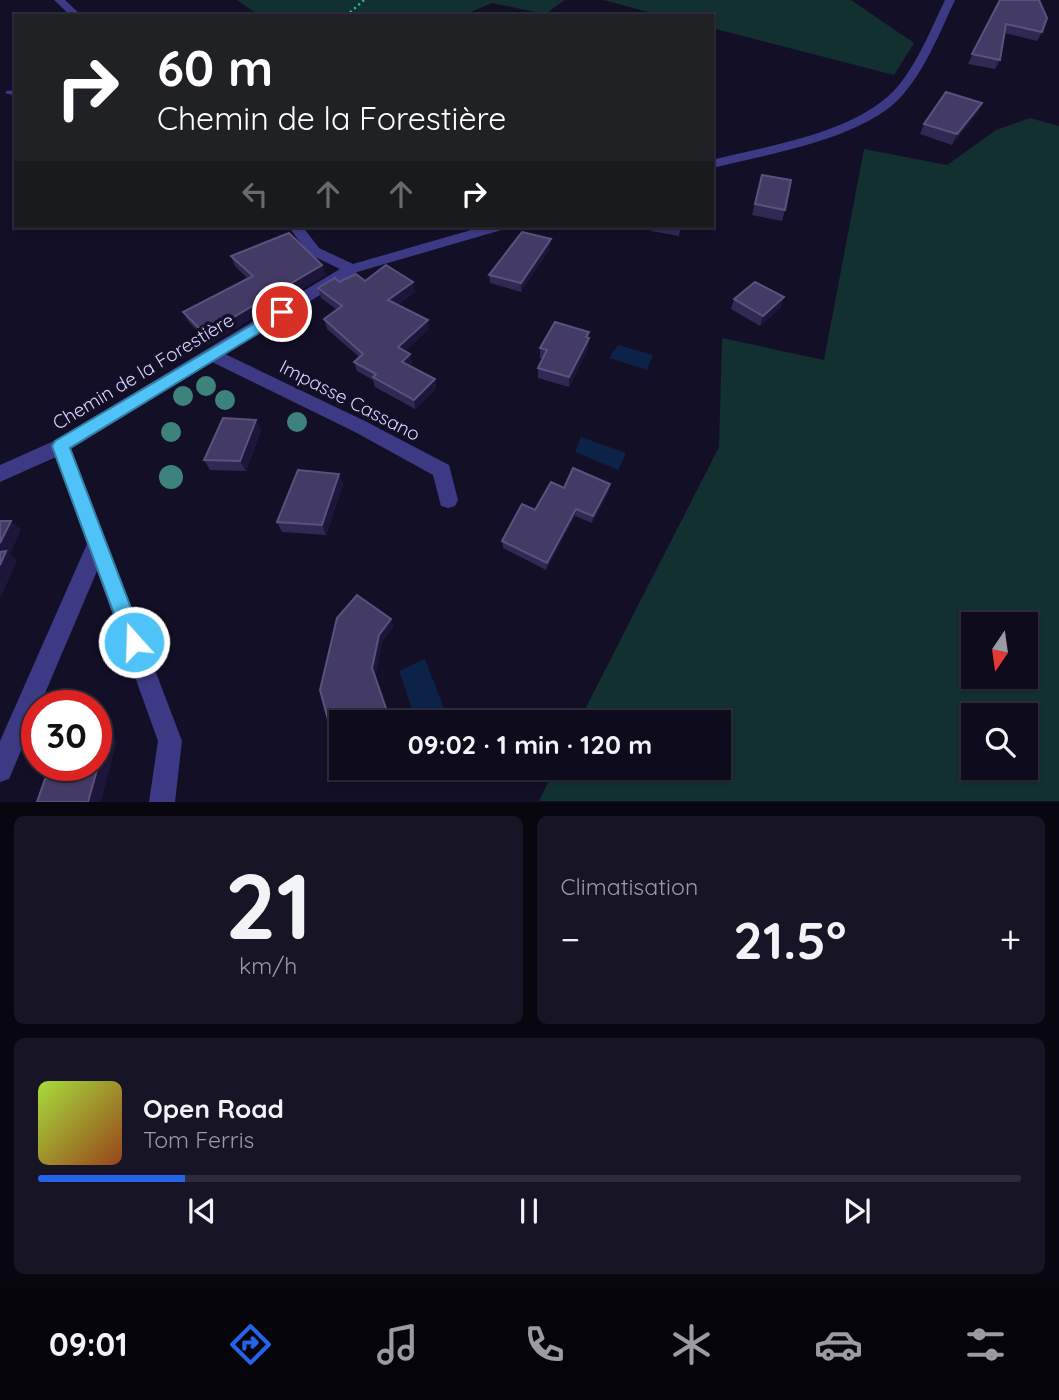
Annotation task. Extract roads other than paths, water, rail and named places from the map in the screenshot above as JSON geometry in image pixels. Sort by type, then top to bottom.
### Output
[{"type":"street","points":[[59,0],[75,14]]},
{"type":"street","points":[[714,163],[845,126],[877,112],[895,96],[919,64],[950,0]]},
{"type":"street","points":[[297,228],[314,250],[352,269]]},
{"type":"street","name":"Chemin de la Forestière","points":[[0,474],[61,446],[352,269],[493,228]]},
{"type":"street","name":"Impasse Cassano","points":[[212,355],[361,426],[442,471],[448,500]]},
{"type":"street","points":[[61,446],[170,741],[162,802]]},
{"type":"street","points":[[0,770],[98,543]]},
{"type":"water","points":[[618,345],[653,355],[647,370],[609,358]]},
{"type":"water","points":[[581,437],[626,453],[618,470],[575,452]]},
{"type":"water","points":[[425,659],[445,710],[412,710],[399,671]]}]
